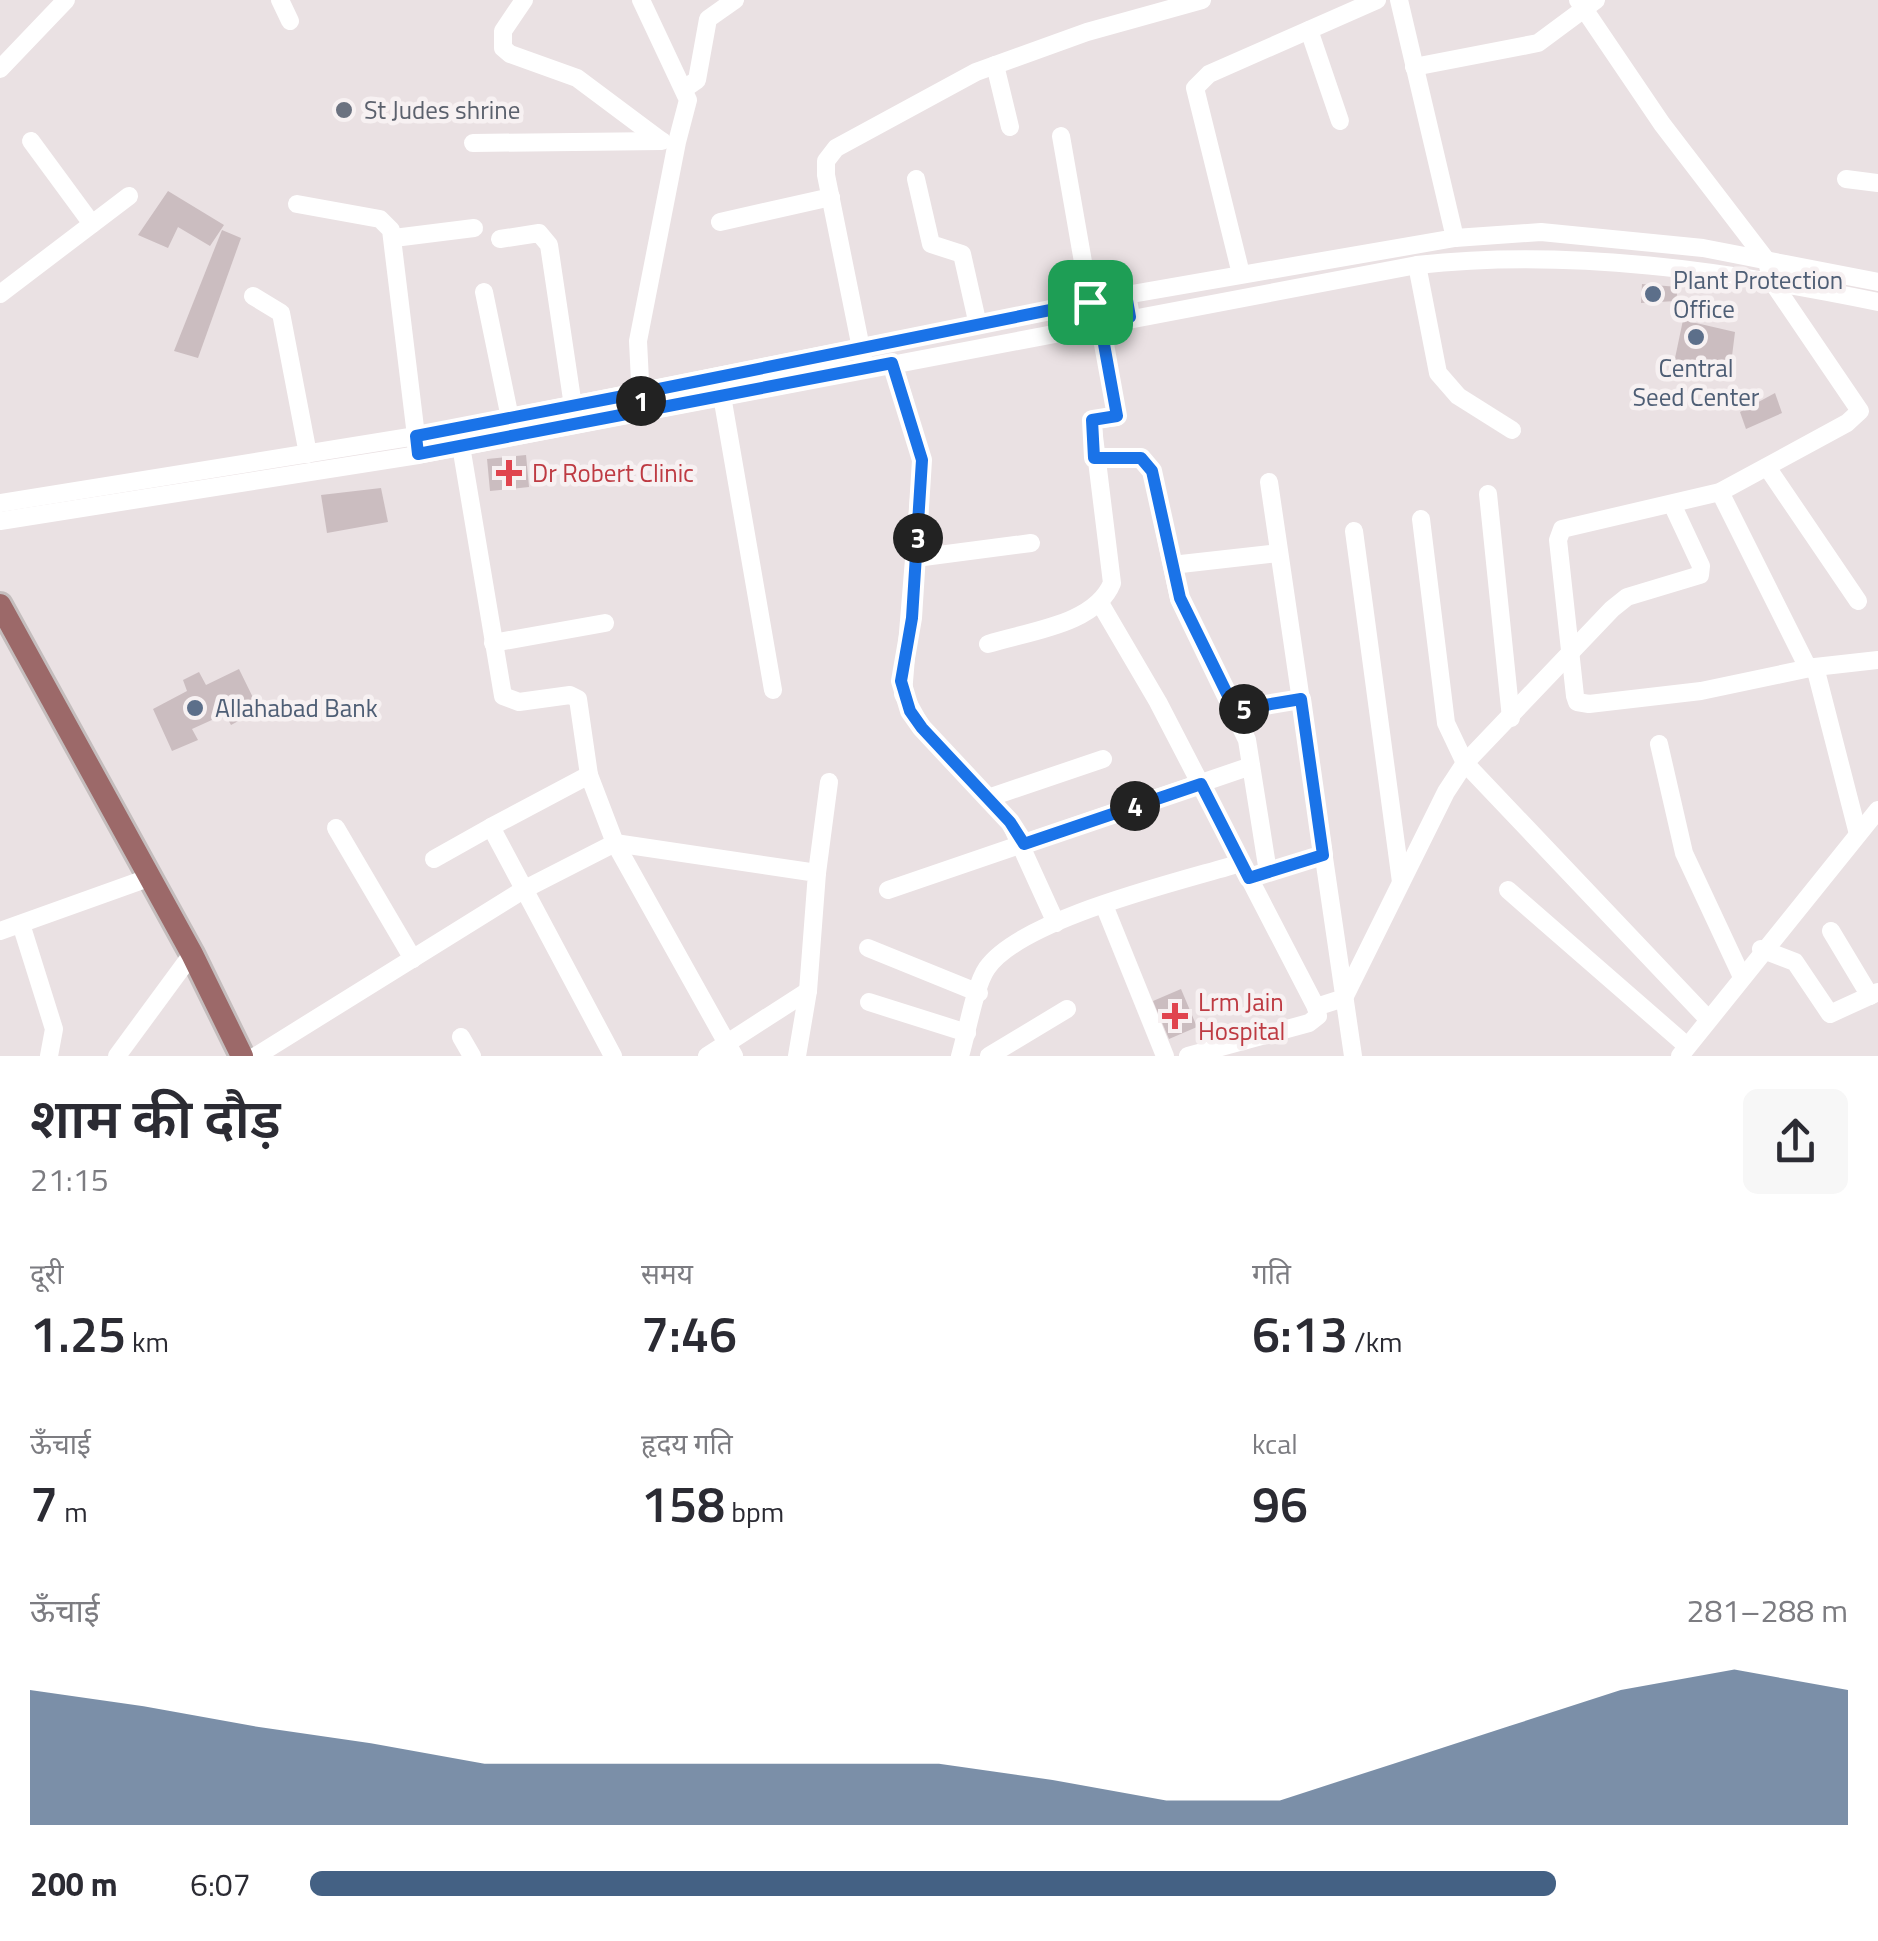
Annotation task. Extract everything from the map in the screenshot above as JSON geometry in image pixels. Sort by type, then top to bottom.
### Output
[{"type":"main road","points":[[0,605],[192,954],[242,1056]]},
{"type":"street","points":[[0,69],[66,0]]},
{"type":"street","points":[[280,0],[290,21]]},
{"type":"street","points":[[524,0],[503,32],[503,48],[578,78],[668,141]]},
{"type":"street","points":[[641,0],[684,89],[688,111],[668,141],[638,341],[641,402]]},
{"type":"street","points":[[684,89],[697,80],[708,19],[735,0]]},
{"type":"street","points":[[865,368],[830,198],[826,161],[836,148],[995,65],[1087,32],[1202,0]]},
{"type":"street","points":[[1241,274],[1195,88],[1209,74],[1377,0]]},
{"type":"street","points":[[1400,0],[1455,238]]},
{"type":"street","points":[[1414,67],[1538,43],[1586,4],[1662,124],[1767,261],[1771,280],[1860,411],[1848,423],[1720,492],[1562,529],[1558,540],[1575,696],[1582,704],[1701,691],[1811,667],[1878,660]]},
{"type":"street","points":[[1309,30],[1340,122]]},
{"type":"street","points":[[995,65],[1010,127]]},
{"type":"street","points":[[1060,136],[1090,302]]},
{"type":"street","points":[[30,141],[92,224]]},
{"type":"street","points":[[472,143],[668,141]]},
{"type":"street","points":[[1846,178],[1878,183]]},
{"type":"street","points":[[916,180],[931,244],[962,254],[978,325]]},
{"type":"street","points":[[0,294],[130,196]]},
{"type":"street","points":[[720,222],[830,198]]},
{"type":"street","points":[[297,204],[380,219],[394,238],[417,445]]},
{"type":"street","points":[[394,238],[474,228]]},
{"type":"street","points":[[0,503],[308,454],[417,445],[461,446],[861,348],[1126,294],[1455,238],[1541,232],[1704,248],[1878,282]]},
{"type":"street","points":[[500,239],[539,233],[549,245],[573,406]]},
{"type":"street","points":[[0,521],[417,445],[510,418],[573,406],[722,396],[1417,265],[1542,257],[1771,280],[1878,302]]},
{"type":"street","points":[[1293,264],[1298,288]]},
{"type":"street","points":[[1417,265],[1438,374],[1458,396],[1512,430]]},
{"type":"street","points":[[484,292],[510,418]]},
{"type":"street","points":[[1126,294],[1130,317]]},
{"type":"street","points":[[253,296],[280,313],[308,454]]},
{"type":"street","points":[[988,644],[1083,614],[1100,602],[1112,582],[1092,420],[1117,416],[1100,322]]},
{"type":"street","points":[[892,363],[922,460],[916,558],[901,681],[903,694],[922,728],[988,798],[1024,844],[1056,923]]},
{"type":"street","points":[[722,396],[773,690]]},
{"type":"street","points":[[461,446],[500,686],[509,700],[570,695],[578,699],[589,774],[615,843],[730,1050]]},
{"type":"street","points":[[1094,458],[1141,458],[1147,462],[1190,623],[1235,710],[1252,766],[1268,872]]},
{"type":"street","points":[[1767,467],[1858,601]]},
{"type":"street","points":[[1269,482],[1353,1056]]},
{"type":"street","points":[[1720,492],[1811,667],[1858,834]]},
{"type":"street","points":[[1488,494],[1511,718]]},
{"type":"street","points":[[1316,1007],[1344,998],[1446,792],[1465,764],[1627,597],[1700,575],[1701,566],[1672,504]]},
{"type":"street","points":[[1421,519],[1446,723],[1465,764],[1708,1018]]},
{"type":"street","points":[[1354,530],[1401,883]]},
{"type":"street","points":[[916,558],[1031,543]]},
{"type":"street","points":[[1172,565],[1279,554]]},
{"type":"street","points":[[1100,602],[1201,784],[1318,1016],[1309,1023],[1188,1056]]},
{"type":"street","points":[[493,642],[605,623]]},
{"type":"street","points":[[1235,710],[1301,699]]},
{"type":"street","points":[[1658,744],[1684,853],[1741,975]]},
{"type":"street","points":[[988,798],[1104,759]]},
{"type":"street","points":[[888,890],[1252,766]]},
{"type":"street","points":[[434,859],[589,774]]},
{"type":"street","points":[[797,1056],[808,991],[829,782]]},
{"type":"street","points":[[1508,890],[1683,1051],[1878,810]]},
{"type":"street","points":[[490,827],[613,1056]]},
{"type":"street","points":[[336,828],[412,959]]},
{"type":"street","points":[[256,1056],[523,890],[615,843],[817,874]]},
{"type":"street","points":[[960,1056],[986,968],[1010,948],[1056,923],[1104,905],[1245,870],[1268,872],[1323,855]]},
{"type":"street","points":[[0,931],[150,877]]},
{"type":"street","points":[[1104,905],[1165,1056]]},
{"type":"street","points":[[21,924],[54,1028],[49,1056]]},
{"type":"street","points":[[1761,950],[1796,962],[1830,1014],[1874,994],[1831,930]]},
{"type":"street","points":[[868,948],[979,992]]},
{"type":"street","points":[[117,1056],[192,954]]},
{"type":"street","points":[[707,1056],[730,1050],[808,991]]},
{"type":"street","points":[[869,1002],[967,1033]]},
{"type":"street","points":[[990,1056],[1067,1009]]},
{"type":"street","points":[[461,1037],[472,1056]]},
{"type":"building","points":[[168,191],[224,225],[210,246],[178,227],[168,248],[138,235]]},
{"type":"building","points":[[222,230],[241,238],[198,358],[174,351]]},
{"type":"building","points":[[1642,284],[1678,287],[1676,301],[1641,303]]},
{"type":"building","points":[[1683,320],[1735,332],[1731,364],[1674,363]]},
{"type":"building","points":[[1775,393],[1782,413],[1746,429],[1740,412]]},
{"type":"building","points":[[526,455],[529,487],[490,491],[487,459]]},
{"type":"building","points":[[381,488],[388,522],[327,533],[321,495]]},
{"type":"building","points":[[239,669],[259,710],[231,725],[225,714],[192,729],[198,740],[172,751],[153,709],[187,691],[183,680],[199,672],[206,685]]},
{"type":"building","points":[[1181,989],[1197,1027],[1169,1039],[1153,1001]]},
{"type":"place","name":"St Judes shrine","points":[[344,110]]},
{"type":"place","name":"Plant Protection Office","points":[[1653,294]]},
{"type":"place","name":"Central Seed Center","points":[[1696,337]]},
{"type":"place","name":"Dr Robert Clinic","points":[[509,473]]},
{"type":"place","name":"Allahabad Bank","points":[[195,708]]},
{"type":"place","name":"Lrm Jain Hospital","points":[[1175,1016]]},
{"type":"route","points":[[1090,302],[639,393],[642,411],[418,454],[416,436],[639,393],[642,411],[892,363],[922,460],[912,618],[901,681],[910,711],[922,728],[1010,822],[1024,844],[1201,784],[1249,878],[1323,855],[1301,699],[1235,710],[1180,598],[1147,462],[1141,458],[1094,458],[1092,420],[1117,416],[1100,322],[1130,317],[1126,294],[1090,302]]}]
